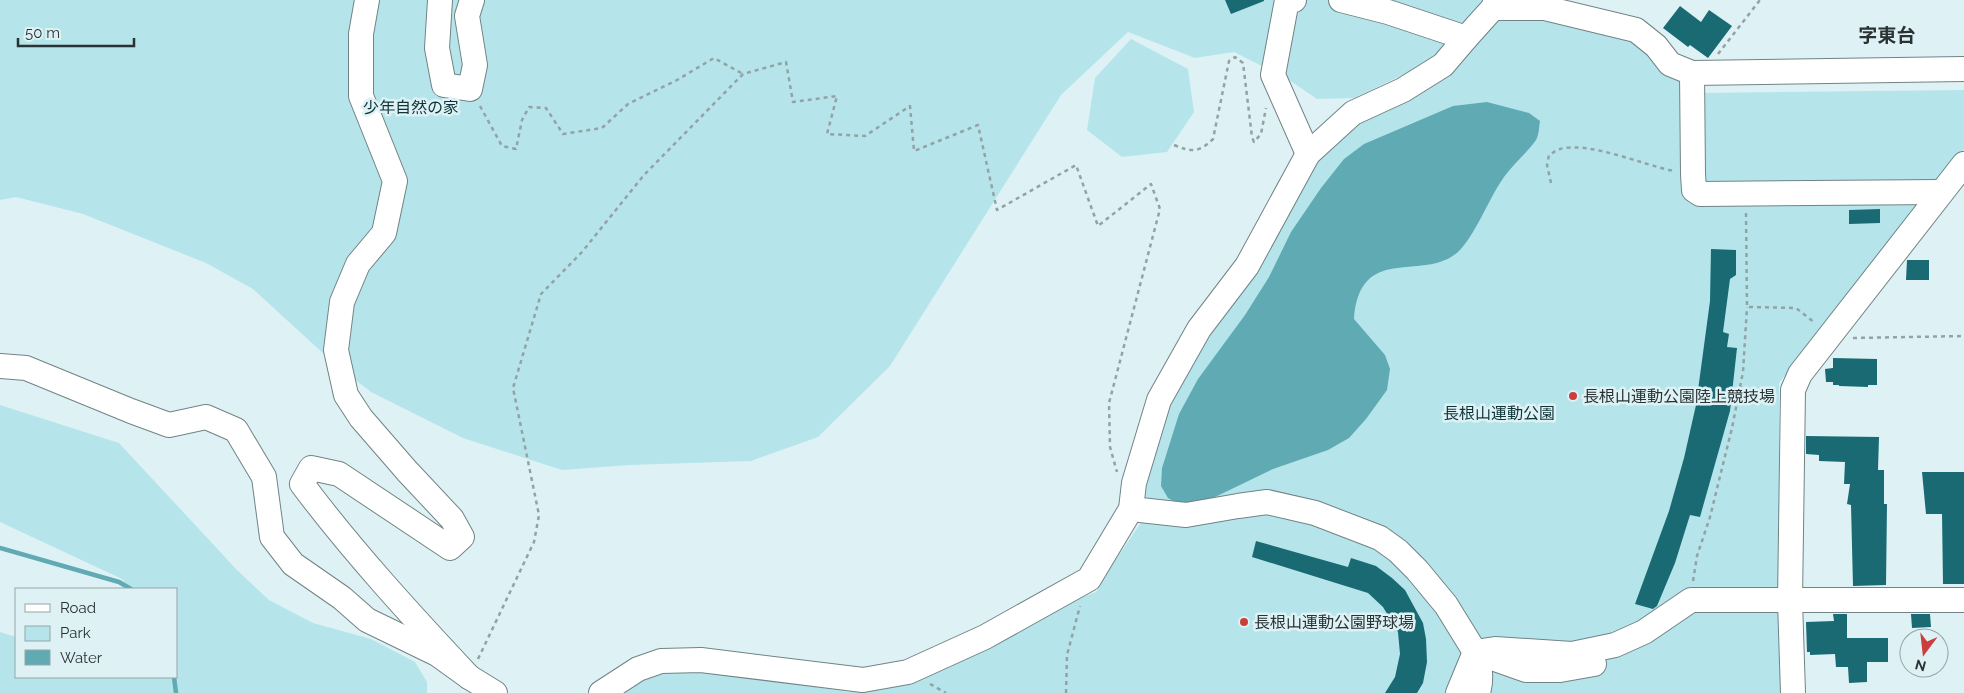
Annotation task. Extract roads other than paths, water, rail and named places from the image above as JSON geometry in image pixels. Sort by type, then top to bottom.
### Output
[{"type":"street","points":[[367,0],[361,34],[361,96],[395,181],[384,233],[358,264],[342,302],[336,350],[346,396],[361,418],[452,519],[462,537],[450,548],[339,474],[311,468],[302,484],[327,517],[469,677]]},
{"type":"street","points":[[440,0],[438,48],[444,85],[470,89],[475,65],[467,16],[472,0]]},
{"type":"street","points":[[1294,0],[1287,0],[1273,75],[1308,154]]},
{"type":"street","points":[[1341,0],[1388,12],[1466,38]]},
{"type":"street","points":[[600,693],[638,669],[661,661],[701,660],[864,687],[908,672],[985,637],[1089,579],[1131,509],[1134,483],[1159,400],[1200,329],[1247,266],[1308,154],[1353,113],[1403,90],[1443,65],[1495,4],[1545,8],[1636,30],[1656,46],[1670,64],[1697,72],[1964,68]]},
{"type":"street","points":[[1697,72],[1693,174],[1694,190],[1700,194],[1941,192]]},
{"type":"street","points":[[1793,693],[1790,601],[1793,390],[1800,374],[1964,164]]},
{"type":"street","points":[[0,366],[26,368],[169,425],[206,417],[236,430],[264,477],[272,537],[292,564],[342,598],[367,620],[437,654],[495,693]]},
{"type":"street","points":[[1131,509],[1186,515],[1267,502],[1315,513],[1380,538],[1398,551],[1417,570],[1446,606],[1475,652],[1479,662],[1481,674],[1478,693]]},
{"type":"street","points":[[1475,652],[1526,670],[1579,668],[1613,658],[1668,632],[1685,615],[1690,607],[1691,600],[1964,600]]},
{"type":"street","points":[[1458,693],[1475,652]]},
{"type":"water","points":[[1487,102],[1529,113],[1540,121],[1537,138],[1504,177],[1476,227],[1458,252],[1444,261],[1428,265],[1395,268],[1380,272],[1368,280],[1359,295],[1354,319],[1385,355],[1390,369],[1387,390],[1366,419],[1349,438],[1328,450],[1273,469],[1213,498],[1194,504],[1177,503],[1168,498],[1161,486],[1162,468],[1179,414],[1198,379],[1245,315],[1269,277],[1291,232],[1321,188],[1344,159],[1364,144],[1453,106]]},
{"type":"waterway","points":[[0,548],[119,582],[129,588]]},
{"type":"waterway","points":[[174,678],[176,693]]},
{"type":"place","name":"長根山運動公園陸上競技場","points":[[1573,396]]},
{"type":"place","name":"長根山運動公園野球場","points":[[1244,622]]},
{"type":"district","name":"字東台","points":[[1887,35]]},
{"type":"park label","name":"少年自然の家","points":[[411,107]]},
{"type":"park label","name":"長根山運動公園","points":[[1499,413]]}]
